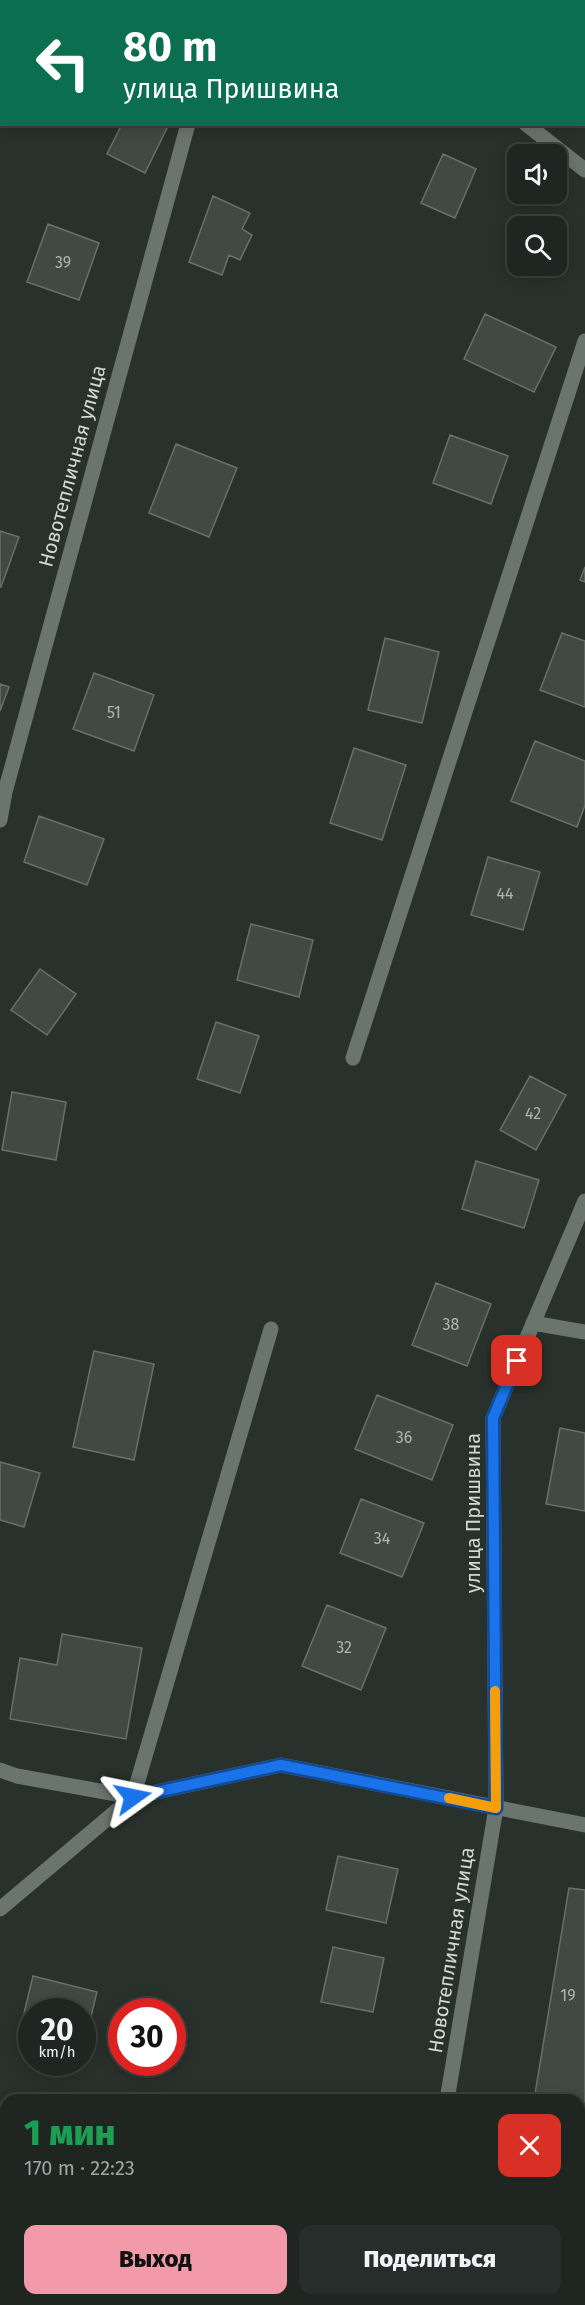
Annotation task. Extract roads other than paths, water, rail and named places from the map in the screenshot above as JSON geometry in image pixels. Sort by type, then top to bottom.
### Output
[{"type":"street","name":"Новотепличная улица","points":[[0,820],[4,792],[187,126]]},
{"type":"street","points":[[529,126],[585,170]]},
{"type":"street","points":[[353,1058],[585,341]]},
{"type":"street","name":"улица Пришвина","points":[[496,1808],[493,1418],[585,1201]]},
{"type":"street","points":[[533,1323],[585,1332]]},
{"type":"street","points":[[0,1909],[133,1797],[271,1329]]},
{"type":"street","points":[[0,1770],[17,1776],[133,1797],[281,1765],[585,1825]]},
{"type":"street","name":"Новотепличная улица","points":[[448,2094],[496,1808]]}]
